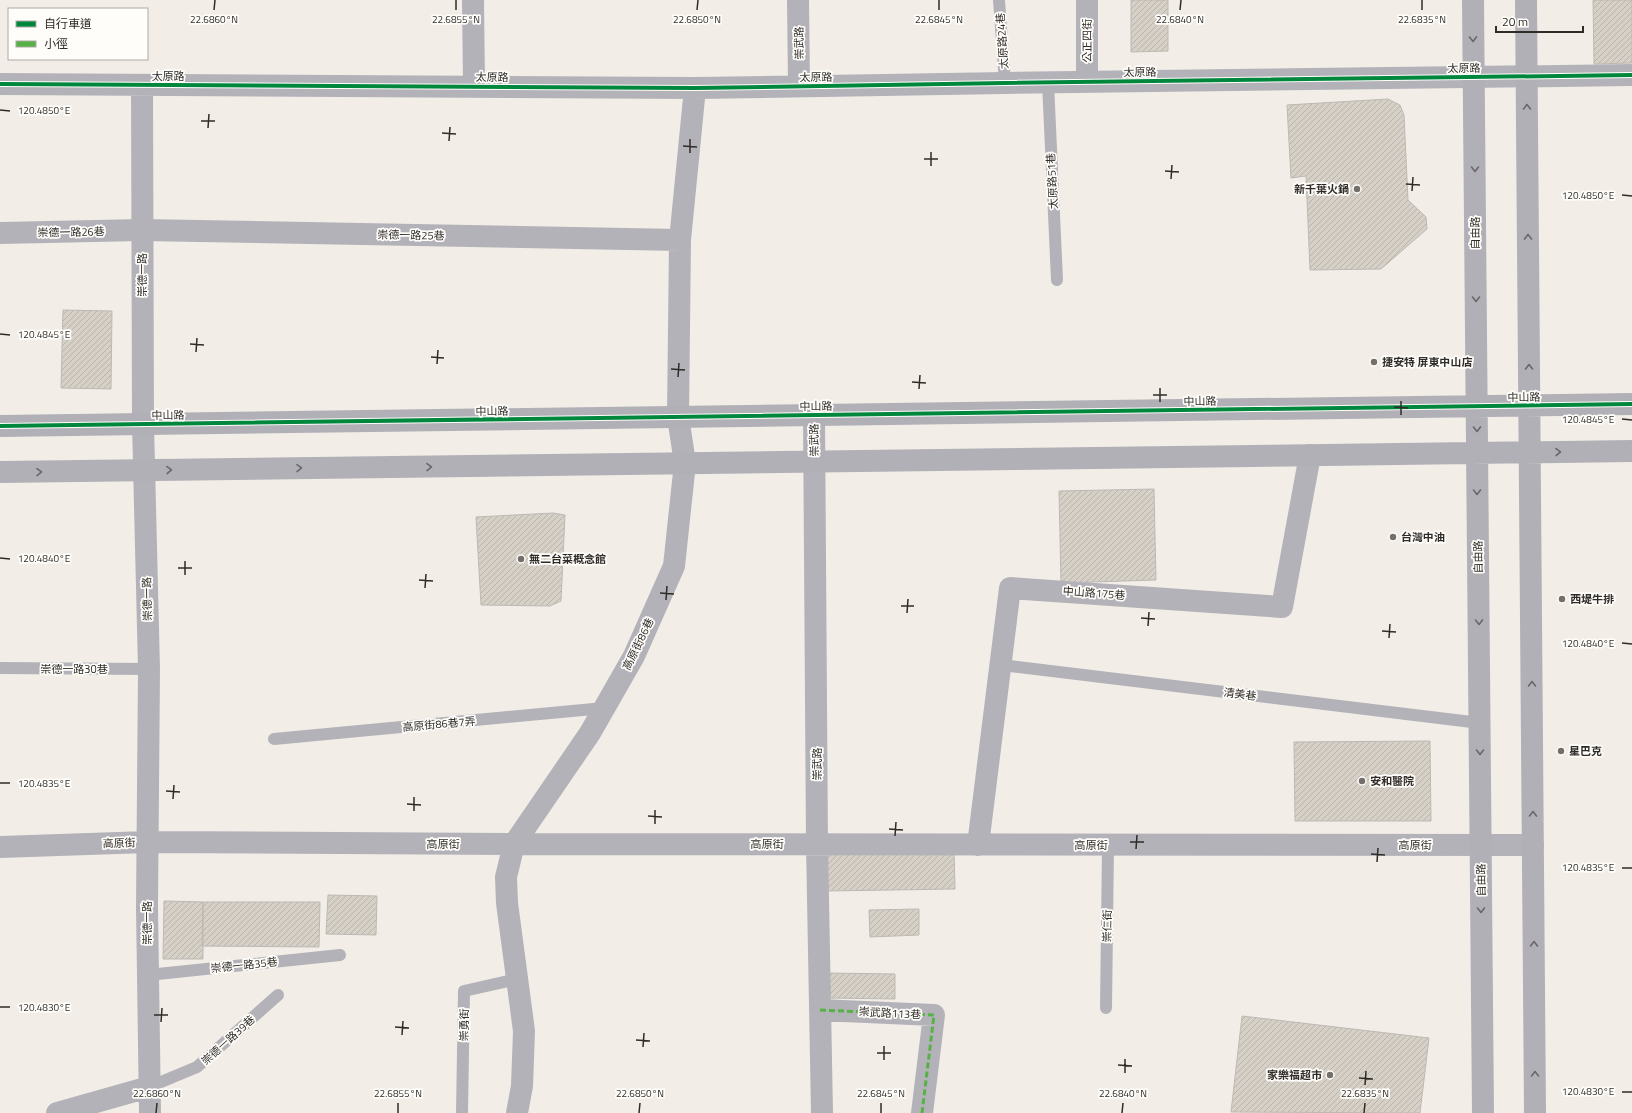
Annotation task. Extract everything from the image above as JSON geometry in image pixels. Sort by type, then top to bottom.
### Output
[{"type":"street","points":[[473,0],[474,86]]},
{"type":"street","name":"崇武路","points":[[798,0],[799,86]]},
{"type":"street","name":"公正四街","points":[[1087,0],[1087,82]]},
{"type":"street","name":"自由路","points":[[1473,0],[1483,1113]]},
{"type":"street","points":[[1526,0],[1535,1113]]},
{"type":"street","name":"太原路","points":[[0,84],[695,88],[1632,75]]},
{"type":"street","name":"崇德一路","points":[[142,85],[143,424],[149,669],[147,842],[150,1113]]},
{"type":"street","name":"高原街86巷","points":[[514,844],[590,733],[634,656],[674,566],[685,463],[678,417],[680,240],[695,88]]},
{"type":"street","name":"崇德一路26巷","points":[[0,233],[142,230]]},
{"type":"street","name":"崇德一路25巷","points":[[142,230],[680,240]]},
{"type":"street","name":"中山路","points":[[0,426],[1632,404]]},
{"type":"street","name":"崇武路","points":[[814,415],[817,844],[822,1113]]},
{"type":"street","points":[[0,472],[1632,451]]},
{"type":"street","name":"中山路175巷","points":[[978,844],[1010,588],[1282,607],[1310,455]]},
{"type":"street","name":"高原街","points":[[0,847],[147,842],[514,844],[1533,845]]},
{"type":"street","points":[[514,844],[506,877],[506,883],[507,903],[524,1031],[522,1086],[517,1113]]},
{"type":"street","name":"崇武路113巷","points":[[820,1010],[934,1015],[922,1113]]},
{"type":"street","points":[[57,1113],[150,1087]]},
{"type":"lane","name":"太原路24巷","points":[[999,0],[1006,83]]},
{"type":"lane","name":"太原路51巷","points":[[1048,82],[1057,280]]},
{"type":"lane","name":"清美巷","points":[[1001,665],[1480,723]]},
{"type":"lane","name":"崇德一路30巷","points":[[0,668],[149,669]]},
{"type":"lane","name":"高原街86巷7弄","points":[[274,740],[604,708]]},
{"type":"lane","name":"崇仁街","points":[[1106,1008],[1108,845]]},
{"type":"lane","name":"崇德一路35巷","points":[[148,975],[340,955]]},
{"type":"lane","name":"崇勇街","points":[[462,1113],[464,991],[517,979]]},
{"type":"lane","name":"崇德一路39巷","points":[[150,1087],[197,1067],[278,995]]},
{"type":"building","points":[[1131,0],[1168,0],[1168,51],[1131,52]]},
{"type":"building","points":[[1593,0],[1632,0],[1632,63],[1594,64]]},
{"type":"building","name":"新千葉火鍋","points":[[1388,99],[1400,105],[1404,115],[1408,200],[1426,217],[1427,229],[1381,269],[1310,270],[1306,176],[1291,178],[1287,105]]},
{"type":"building","points":[[63,310],[112,311],[111,389],[61,388]]},
{"type":"building","points":[[1154,489],[1156,580],[1061,583],[1059,491]]},
{"type":"building","name":"無二台菜概念館","points":[[553,513],[565,515],[561,601],[550,606],[481,605],[476,517]]},
{"type":"building","name":"安和醫院","points":[[1430,741],[1431,821],[1295,821],[1294,742]]},
{"type":"building","points":[[954,850],[955,889],[828,891],[827,852]]},
{"type":"building","points":[[328,895],[377,896],[376,935],[326,934]]},
{"type":"building","points":[[164,901],[203,902],[203,959],[163,959]]},
{"type":"building","points":[[203,902],[320,902],[319,947],[202,946]]},
{"type":"building","points":[[919,909],[919,935],[870,937],[869,910]]},
{"type":"building","points":[[828,973],[895,974],[895,999],[828,998]]},
{"type":"building","name":"家樂福超市","points":[[1242,1016],[1429,1038],[1420,1113],[1231,1112]]},
{"type":"marked path","points":[[820,1010],[934,1015],[922,1113]]},
{"type":"cycle path","points":[[0,84],[695,88],[1632,75]]},
{"type":"cycle path","points":[[0,426],[1632,404]]},
{"type":"place","name":"新千葉火鍋","points":[[1357,189]]},
{"type":"place","name":"捷安特 屏東中山店","points":[[1374,362]]},
{"type":"place","name":"台灣中油","points":[[1393,537]]},
{"type":"place","name":"無二台菜概念館","points":[[521,559]]},
{"type":"place","name":"西堤牛排","points":[[1562,599]]},
{"type":"place","name":"星巴克","points":[[1561,751]]},
{"type":"place","name":"安和醫院","points":[[1362,781]]},
{"type":"place","name":"家樂福超市","points":[[1330,1075]]}]
